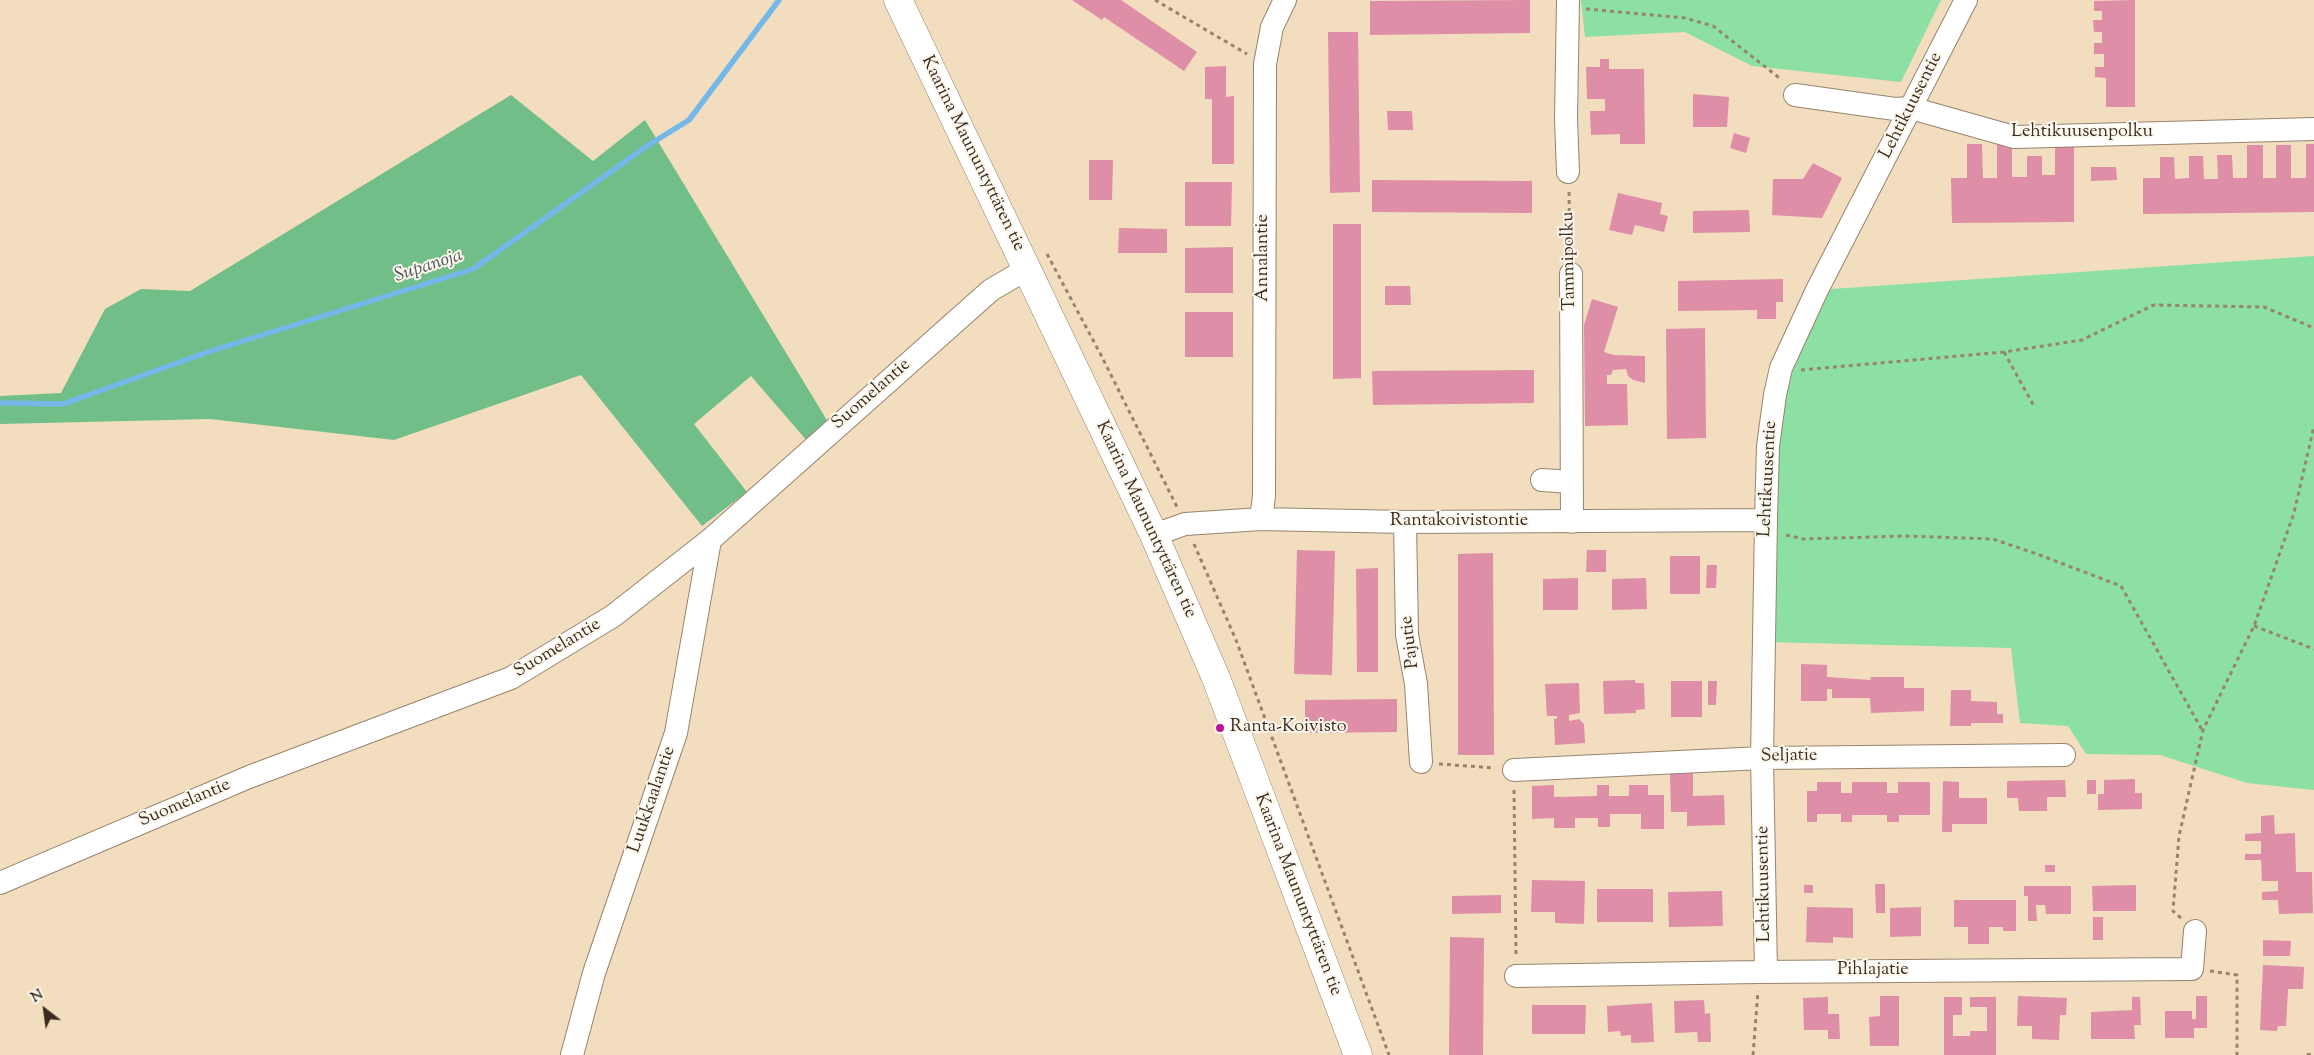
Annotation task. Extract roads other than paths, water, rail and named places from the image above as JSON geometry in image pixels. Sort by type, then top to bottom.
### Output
[{"type":"main road","name":"Kaarina Maununtyttären tie","points":[[898,0],[1154,535],[1216,678],[1358,1055]]},
{"type":"street","name":"Annalantie","points":[[1261,519],[1264,496],[1265,64],[1272,27],[1285,0]]},
{"type":"street","name":"Lehtikuusentie","points":[[1761,972],[1762,758],[1768,446],[1781,368],[1818,290],[1966,0]]},
{"type":"street","points":[[1568,4],[1566,119],[1568,172]]},
{"type":"street","name":"Lehtikuusenpolku","points":[[1795,95],[1895,109],[1912,108],[2014,137],[2314,129]]},
{"type":"street","name":"Suomelantie","points":[[0,883],[249,777],[511,678],[613,616],[710,540],[992,290],[1027,269]]},
{"type":"street","name":"Tammipolku","points":[[1571,274],[1570,482],[1572,522]]},
{"type":"street","points":[[1542,480],[1570,482]]},
{"type":"street","name":"Rantakoivistontie","points":[[1154,535],[1185,524],[1261,519],[1766,526]]},
{"type":"street","name":"Pajutie","points":[[1406,522],[1407,635],[1416,684],[1421,762]]},
{"type":"street","name":"Luukkaalantie","points":[[572,1055],[594,973],[676,733],[710,540]]},
{"type":"street","name":"Seljatie","points":[[1514,770],[1762,758],[2064,755]]},
{"type":"street","name":"Pihlajatie","points":[[1516,976],[2192,969],[2195,931]]},
{"type":"waterway","name":"Supanoja","points":[[0,403],[63,404],[208,352],[473,269],[647,146],[689,120],[779,0]]},
{"type":"place","name":"Ranta-Koivisto","points":[[1220,728]]}]
